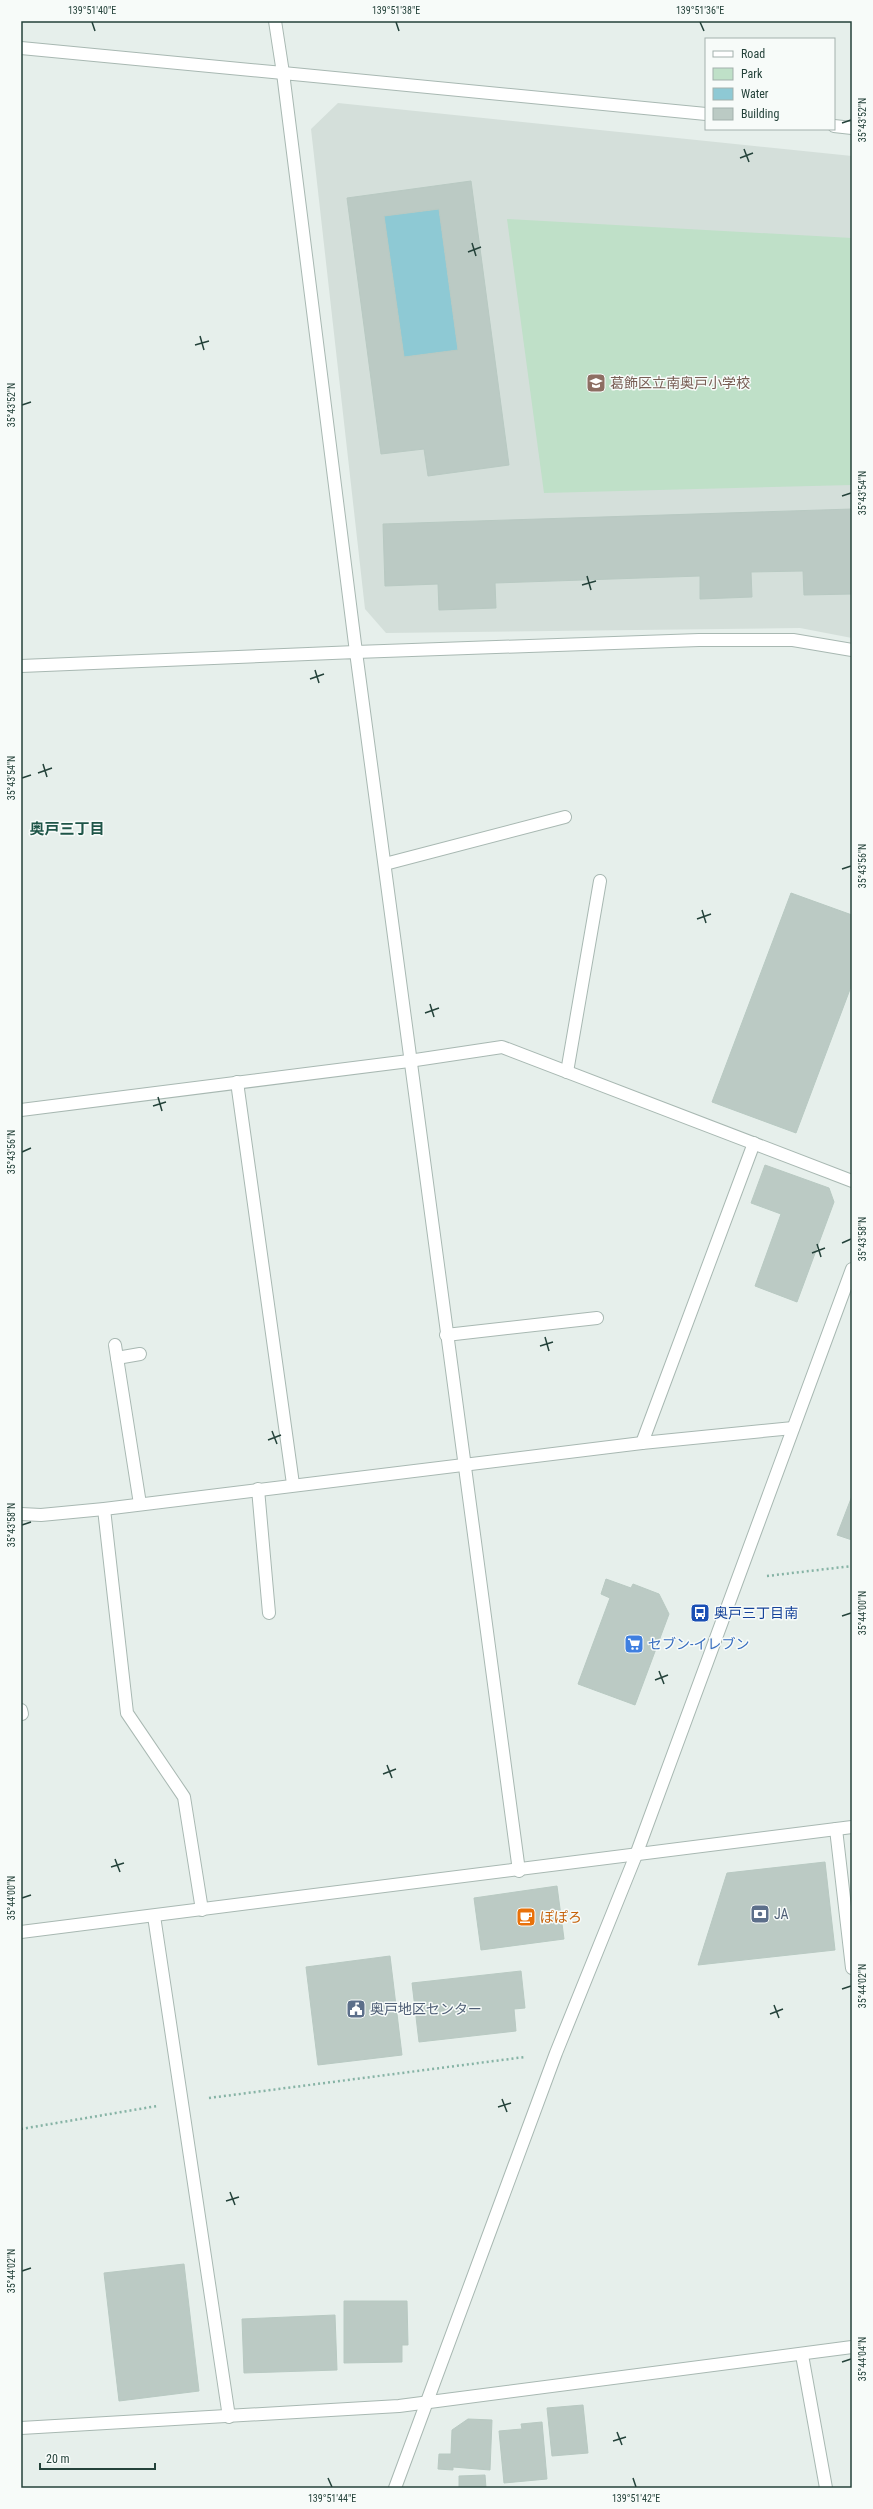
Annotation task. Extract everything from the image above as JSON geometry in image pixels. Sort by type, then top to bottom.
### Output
[{"type":"street","points":[[276,21],[409,1061],[519,1870]]},
{"type":"street","points":[[21,48],[705,114]]},
{"type":"street","points":[[835,126],[852,128]]},
{"type":"street","points":[[21,666],[699,640],[793,640],[852,650]]},
{"type":"street","points":[[385,864],[565,817]]},
{"type":"street","points":[[567,1072],[600,881]]},
{"type":"street","points":[[21,1110],[409,1061],[502,1047],[852,1181]]},
{"type":"street","points":[[238,1082],[293,1484]]},
{"type":"street","points":[[642,1443],[754,1143]]},
{"type":"street","points":[[395,2488],[556,2053],[636,1854],[852,1269]]},
{"type":"street","points":[[446,1335],[597,1318]]},
{"type":"street","points":[[115,1345],[140,1504]]},
{"type":"street","points":[[117,1358],[140,1354]]},
{"type":"street","points":[[21,1514],[41,1515],[104,1509],[293,1484],[463,1464],[642,1443],[793,1428]]},
{"type":"street","points":[[258,1489],[269,1613]]},
{"type":"street","points":[[104,1509],[127,1713],[184,1797],[202,1910]]},
{"type":"street","points":[[21,1932],[519,1870],[852,1826]]},
{"type":"street","points":[[836,1828],[852,1968]]},
{"type":"street","points":[[154,1916],[229,2416]]},
{"type":"street","points":[[21,2428],[229,2416],[426,2402],[802,2355],[852,2347]]},
{"type":"street","points":[[802,2355],[826,2488]]},
{"type":"path","points":[[736,1580],[852,1566]]},
{"type":"path","points":[[21,2129],[182,2102],[556,2053]]},
{"type":"shaded area","name":"葛飾区立南奥戸小学校","points":[[338,103],[852,156],[852,638],[800,628],[386,633],[365,609],[311,129]]},
{"type":"green space","points":[[507,219],[852,238],[852,485],[544,493]]},
{"type":"water","points":[[439,209],[458,350],[404,357],[384,216]]},
{"type":"building","points":[[471,181],[509,465],[428,476],[424,449],[381,454],[347,198]],"holes":[[[439,209],[458,350],[404,357],[384,216]]]},
{"type":"building","points":[[852,509],[852,594],[804,595],[803,571],[751,572],[752,597],[700,599],[700,576],[495,583],[496,608],[439,610],[438,584],[385,586],[383,524]]},
{"type":"building","points":[[791,893],[852,915],[852,984],[796,1133],[712,1102]]},
{"type":"building","points":[[765,1165],[829,1188],[834,1202],[797,1302],[755,1286],[781,1214],[751,1203]]},
{"type":"building","points":[[852,1496],[852,1540],[837,1535]]},
{"type":"building","points":[[606,1579],[631,1588],[633,1584],[659,1594],[669,1614],[635,1705],[578,1684],[610,1598],[601,1594]]},
{"type":"building","points":[[825,1862],[835,1950],[698,1965],[727,1873]]},
{"type":"building","points":[[557,1886],[564,1939],[481,1950],[474,1898]]},
{"type":"building","points":[[390,1956],[402,2055],[318,2065],[306,1967]]},
{"type":"building","points":[[521,1971],[525,2008],[514,2009],[516,2031],[419,2042],[412,1983]]},
{"type":"building","points":[[184,2264],[199,2391],[119,2401],[104,2273]]},
{"type":"building","points":[[344,2301],[407,2301],[408,2345],[402,2345],[402,2362],[344,2363]]},
{"type":"building","points":[[335,2315],[337,2370],[244,2373],[242,2319]]},
{"type":"building","points":[[583,2405],[588,2453],[552,2456],[547,2408]]},
{"type":"building","points":[[468,2419],[492,2420],[490,2470],[453,2467],[453,2470],[438,2469],[439,2454],[451,2454],[452,2430]]},
{"type":"building","points":[[542,2422],[547,2479],[504,2483],[499,2431],[522,2429],[521,2424]]},
{"type":"building","points":[[485,2475],[486,2488],[459,2488],[459,2476]]},
{"type":"place","name":"葛飾区立南奥戸小学校","points":[[596,383]]},
{"type":"place","name":"奥戸三丁目南","points":[[700,1613]]},
{"type":"place","name":"セブン-イレブン","points":[[634,1644]]},
{"type":"place","name":"JA","points":[[760,1914]]},
{"type":"place","name":"ぽぽろ","points":[[526,1917]]},
{"type":"place","name":"奥戸地区センター","points":[[356,2009]]},
{"type":"district","name":"奥戸三丁目","points":[[67,829]]}]
